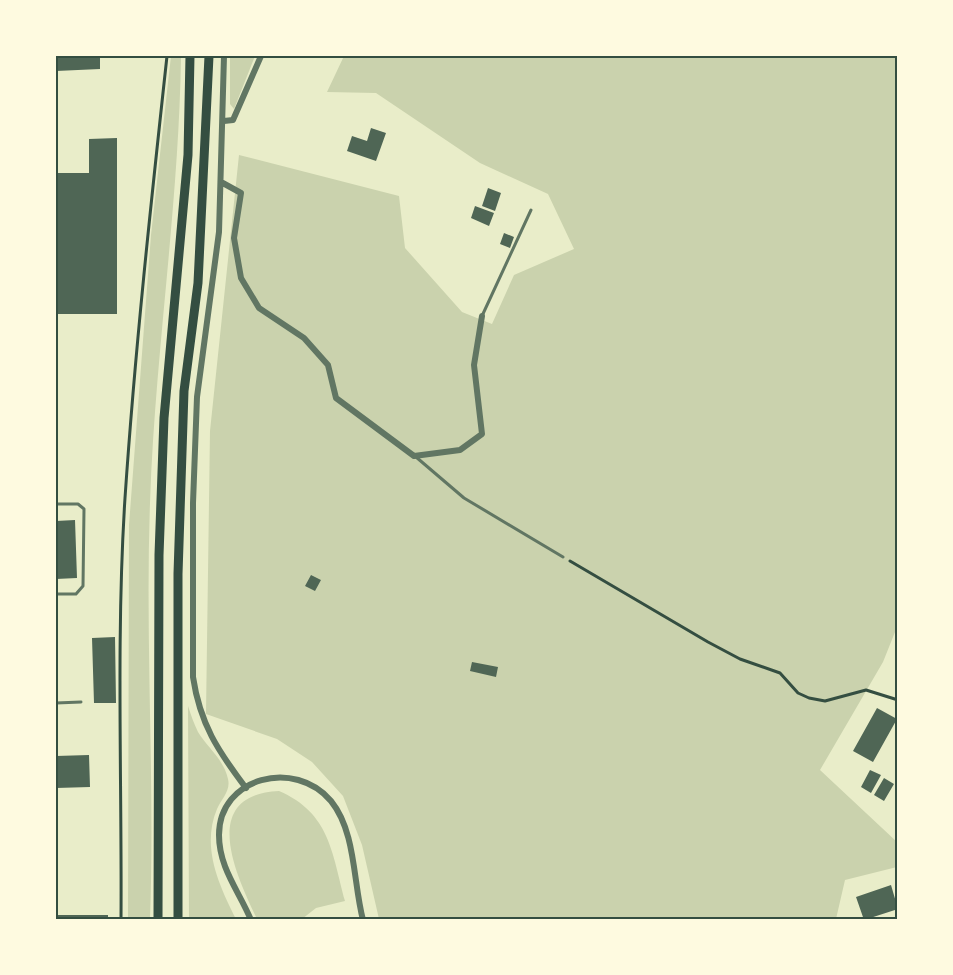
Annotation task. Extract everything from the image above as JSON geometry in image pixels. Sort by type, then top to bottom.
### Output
[{"type":"main road","points":[[158,920],[159,555],[164,418],[188,155],[190,56]]},
{"type":"main road","points":[[178,920],[178,574],[184,402],[198,283],[209,56]]},
{"type":"street","points":[[224,56],[224,121],[219,232],[197,397],[193,503],[193,677],[197,705],[209,732],[246,788]]},
{"type":"street","points":[[224,121],[233,120],[261,56]]},
{"type":"street","points":[[221,182],[241,193],[234,238],[241,278],[259,308],[304,338],[328,365],[336,398],[414,456],[460,450],[482,434],[474,365],[482,316]]},
{"type":"street","points":[[251,920],[223,867],[219,833],[224,812],[246,788],[269,777],[292,776],[317,789],[331,801],[348,840],[363,920]]},
{"type":"lane","points":[[482,316],[531,210]]},
{"type":"lane","points":[[414,456],[464,498],[563,557]]},
{"type":"lane","points":[[56,504],[78,504],[84,510],[83,586],[76,594],[56,594]]},
{"type":"lane","points":[[56,703],[81,702]]},
{"type":"path","points":[[121,920],[121,697],[125,500],[148,217],[167,56]]},
{"type":"path","points":[[563,557],[708,642],[740,659],[780,673],[798,693],[809,698],[825,701],[866,690],[897,700]]},
{"type":"green space","points":[[171,56],[181,56],[179,112],[150,503],[150,919],[128,919],[129,525],[151,235]]},
{"type":"green space","points":[[230,56],[255,56],[234,109],[230,104]]},
{"type":"green space","points":[[344,56],[897,56],[897,627],[883,662],[820,770],[897,842],[897,867],[845,880],[836,919],[379,919],[362,845],[343,796],[312,762],[277,739],[206,714],[210,431],[239,155],[399,196],[405,248],[462,312],[492,324],[514,275],[574,249],[548,194],[480,163],[376,93],[327,92]]},
{"type":"green space","points":[[188,706],[198,732],[219,760],[229,783],[213,823],[211,852],[218,879],[236,919],[189,919]]},
{"type":"green space","points":[[279,791],[296,800],[319,823],[332,851],[345,901],[316,908],[302,919],[257,919],[233,860],[230,840],[231,822],[238,807],[254,796]]},
{"type":"building","points":[[56,56],[100,56],[100,69],[56,71]]},
{"type":"building","points":[[371,128],[386,133],[376,161],[347,151],[352,136],[367,141]]},
{"type":"building","points":[[117,138],[117,314],[56,314],[56,173],[89,173],[89,139]]},
{"type":"building","points":[[488,188],[501,193],[495,211],[482,206]]},
{"type":"building","points":[[475,206],[494,213],[489,226],[471,218]]},
{"type":"building","points":[[504,233],[514,237],[510,248],[500,244]]},
{"type":"building","points":[[75,520],[77,578],[56,579],[56,521]]},
{"type":"building","points":[[311,575],[321,580],[315,591],[305,586]]},
{"type":"building","points":[[115,637],[116,703],[94,703],[92,638]]},
{"type":"building","points":[[472,662],[498,667],[496,677],[470,671]]},
{"type":"building","points":[[877,708],[897,719],[873,762],[853,751]]},
{"type":"building","points":[[89,755],[90,787],[56,788],[56,756]]},
{"type":"building","points":[[870,770],[881,775],[871,793],[861,787]]},
{"type":"building","points":[[884,778],[894,784],[884,801],[874,795]]},
{"type":"building","points":[[891,885],[898,909],[864,920],[856,897]]},
{"type":"building","points":[[56,915],[108,915],[108,920],[56,920]]}]
